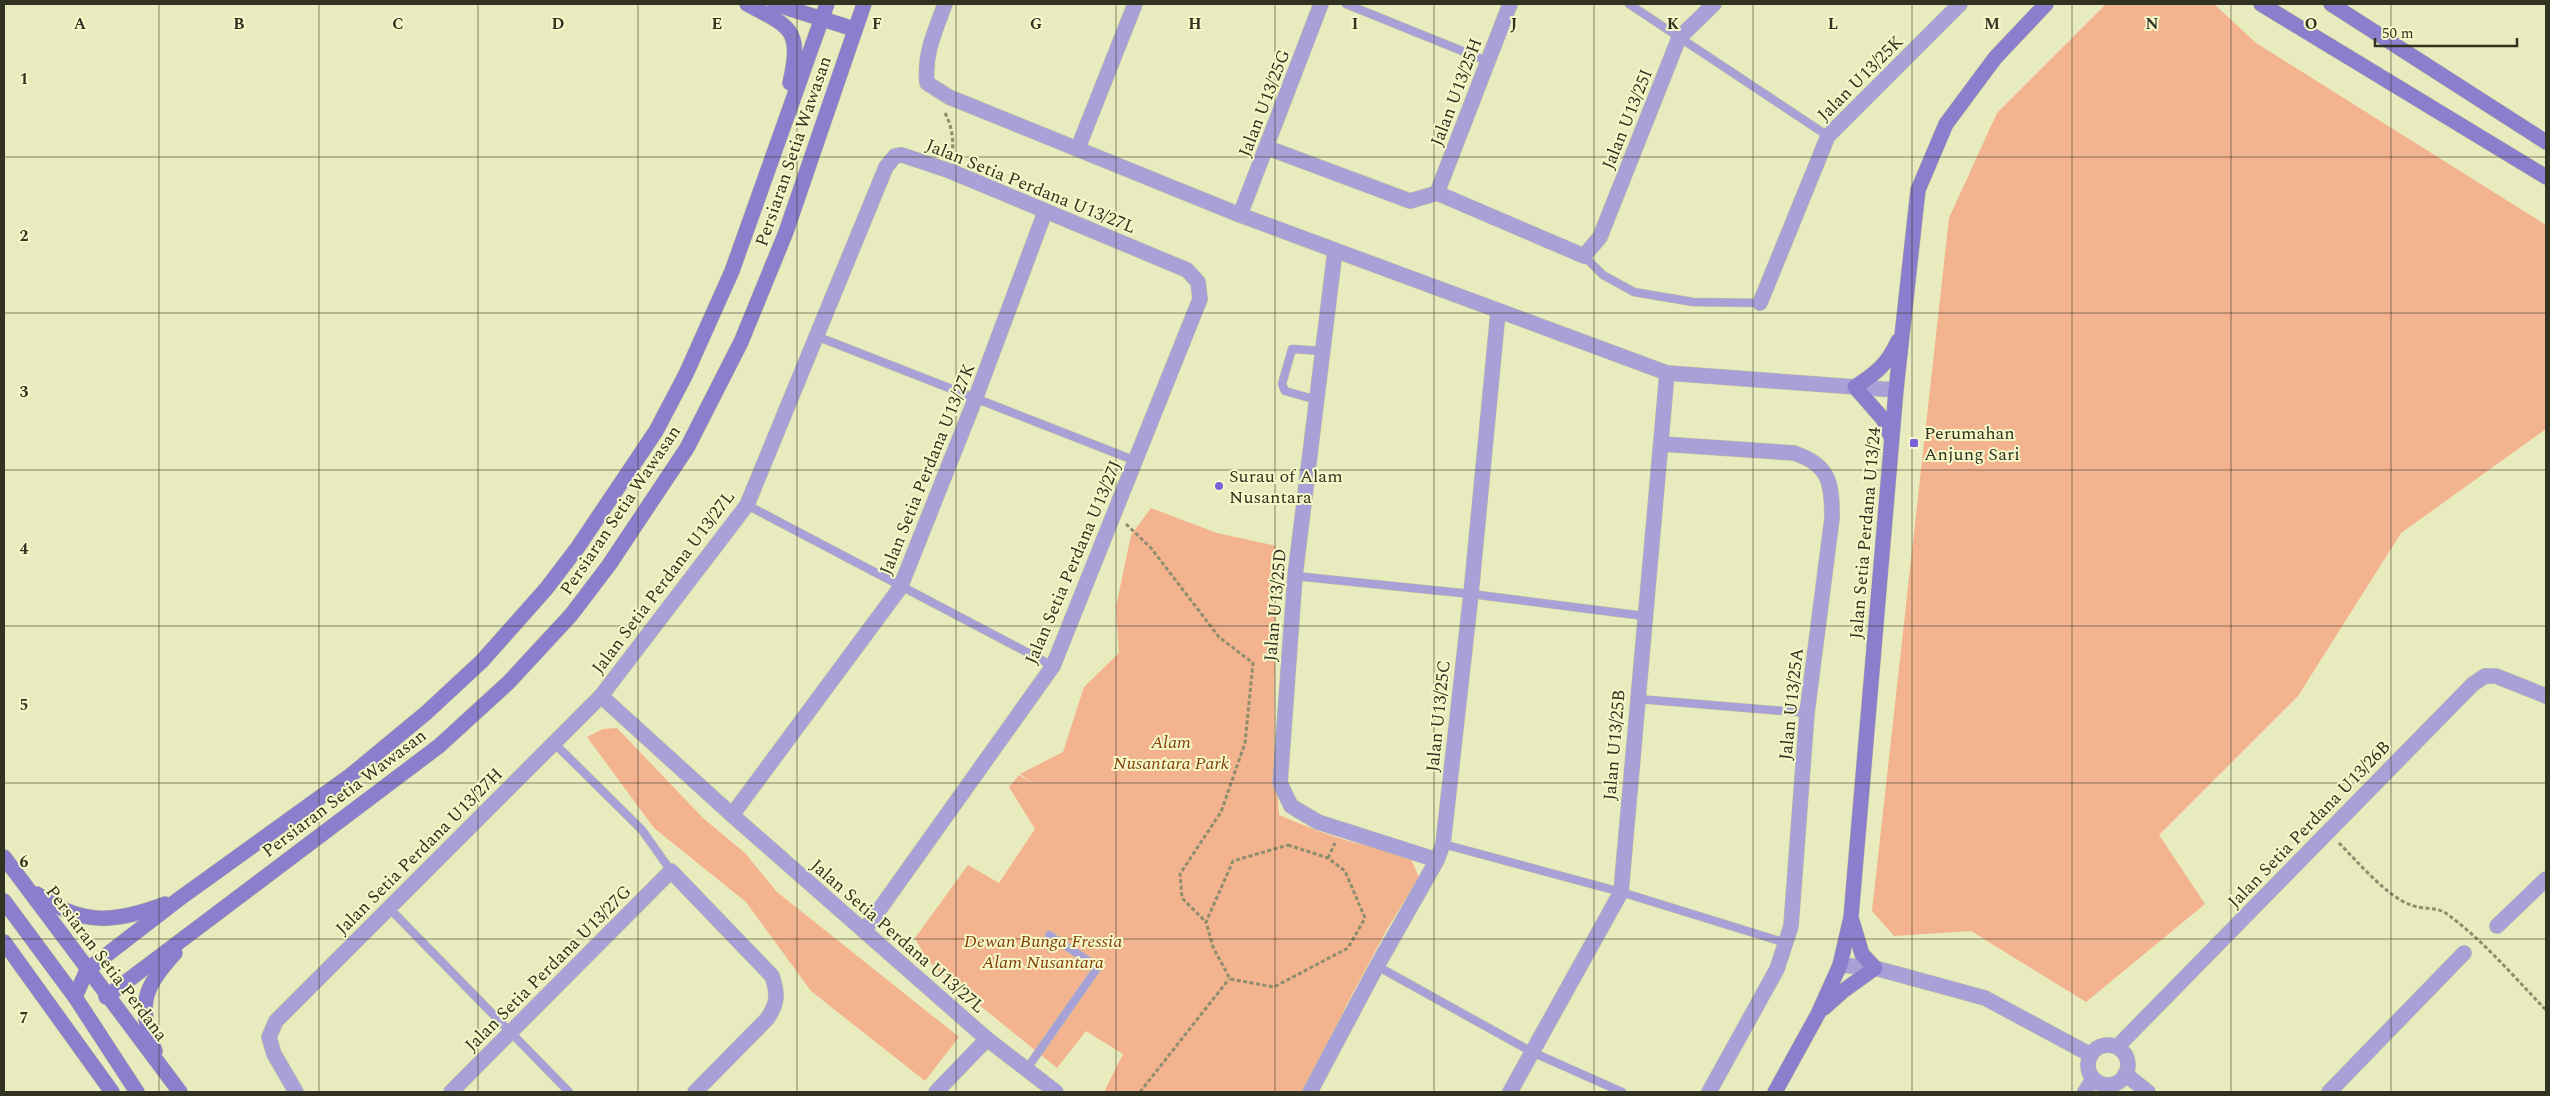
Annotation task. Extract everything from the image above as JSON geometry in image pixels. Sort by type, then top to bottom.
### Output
[{"type":"street","points":[[747,4],[785,24],[794,37],[795,64],[778,140]]},
{"type":"street","points":[[775,4],[854,30]]},
{"type":"street","name":"Persiaran Setia Wawasan","points":[[88,970],[179,899],[351,776],[426,713],[482,660],[546,589],[578,547],[656,431],[682,382],[732,270],[827,4]]},
{"type":"street","name":"Persiaran Setia Wawasan","points":[[106,997],[439,746],[515,675],[570,615],[609,565],[687,448],[741,342],[786,232],[863,4]]},
{"type":"street","points":[[945,4],[929,45],[925,64],[932,87],[1240,215],[1667,373],[1896,390]]},
{"type":"street","points":[[1078,148],[1135,4]]},
{"type":"street","name":"Jalan U13/25G","points":[[1240,215],[1268,148],[1321,4]]},
{"type":"street","name":"Jalan U13/25H","points":[[1437,193],[1510,4]]},
{"type":"street","name":"Jalan U13/25I","points":[[1584,256],[1600,237],[1679,38],[1714,4]]},
{"type":"street","name":"Jalan U13/25K","points":[[1760,303],[1828,136],[1960,4]]},
{"type":"street","name":"Jalan Setia Perdana U13/24","points":[[1776,1092],[1818,1014],[1840,965],[1851,917],[1891,438],[1918,190],[1946,124],[1995,58],[2046,4]]},
{"type":"street","points":[[2261,4],[2546,177]]},
{"type":"street","points":[[2331,4],[2546,142]]},
{"type":"street","points":[[1268,148],[1410,201],[1437,193],[1584,256]]},
{"type":"street","name":"Jalan Setia Perdana U13/27L","points":[[1056,1092],[986,1039],[732,815],[601,696],[747,505],[890,160],[895,156],[902,155],[950,170],[1045,212],[1188,270],[1198,282]]},
{"type":"street","name":"Jalan Setia Perdana U13/27K","points":[[732,815],[900,588],[976,397],[1045,212]]},
{"type":"street","name":"Jalan U13/25D","points":[[1335,251],[1295,576],[1280,783],[1291,806],[1318,822],[1437,860]]},
{"type":"street","name":"Jalan Setia Perdana U13/27J","points":[[864,931],[1052,666],[1115,514],[1200,299],[1198,282]]},
{"type":"street","name":"Jalan U13/25C","points":[[1310,1092],[1376,966],[1437,860],[1443,844],[1471,594],[1498,312]]},
{"type":"street","points":[[1855,387],[1879,371],[1890,357],[1902,333]]},
{"type":"street","name":"Jalan U13/25B","points":[[1510,1092],[1621,892],[1636,698],[1662,444],[1667,373]]},
{"type":"street","points":[[1855,387],[1883,419],[1891,438]]},
{"type":"street","name":"Jalan U13/25A","points":[[1662,444],[1794,454],[1810,458],[1823,468],[1832,492],[1832,518],[1807,713],[1790,926],[1777,969],[1709,1092]]},
{"type":"street","name":"Jalan Setia Perdana U13/26B","points":[[2117,1048],[2473,684],[2485,676],[2496,676],[2546,696]]},
{"type":"street","name":"Jalan Setia Perdana U13/27H","points":[[296,1092],[274,1054],[269,1037],[276,1021],[601,696]]},
{"type":"street","name":"Persiaran Setia Perdana","points":[[4,858],[106,997],[180,1092]]},
{"type":"street","points":[[671,871],[772,976],[778,994],[775,1008],[767,1019],[696,1092]]},
{"type":"street","name":"Jalan Setia Perdana U13/27G","points":[[451,1092],[671,871]]},
{"type":"street","points":[[2497,926],[2546,878]]},
{"type":"street","points":[[25,886],[58,909],[99,920],[139,914],[179,899]]},
{"type":"street","points":[[4,901],[75,997],[138,1092]]},
{"type":"street","points":[[1851,917],[1862,954],[1875,968]]},
{"type":"street","points":[[160,1064],[145,1024],[145,1000],[153,978],[200,926]]},
{"type":"street","points":[[4,942],[112,1092]]},
{"type":"street","points":[[2329,1092],[2464,953]]},
{"type":"street","points":[[1840,965],[1875,968],[1985,998],[2091,1055]]},
{"type":"street","points":[[1818,1014],[1843,990],[1875,968]]},
{"type":"street","points":[[75,997],[88,970]]},
{"type":"street","points":[[75,997],[106,997]]},
{"type":"street","points":[[936,1092],[986,1039]]},
{"type":"street","points":[[2100,1047],[2117,1048],[2126,1056],[2128,1069],[2122,1080],[2110,1085],[2104,1085],[2093,1078],[2088,1067],[2091,1055],[2100,1047]]},
{"type":"street","points":[[2125,1074],[2148,1092]]},
{"type":"street","points":[[2085,1092],[2093,1078]]},
{"type":"lane","points":[[1346,4],[1487,61]]},
{"type":"lane","points":[[1628,4],[1828,136]]},
{"type":"lane","points":[[1584,256],[1603,274],[1634,292],[1693,302],[1760,303]]},
{"type":"lane","points":[[816,336],[1136,461]]},
{"type":"lane","points":[[1317,400],[1285,391],[1282,384],[1292,349],[1323,351]]},
{"type":"lane","points":[[747,505],[900,588],[1052,666]]},
{"type":"lane","points":[[1295,576],[1471,594],[1644,616]]},
{"type":"lane","points":[[1636,698],[1807,713]]},
{"type":"lane","points":[[554,743],[642,830],[671,871]]},
{"type":"lane","points":[[1443,844],[1621,892],[1786,943]]},
{"type":"lane","points":[[389,908],[510,1034],[569,1092]]},
{"type":"lane","points":[[1026,1070],[1098,967],[1049,935]]},
{"type":"lane","points":[[1376,966],[1532,1052],[1622,1092]]},
{"type":"path","points":[[932,87],[950,121],[954,145],[950,170]]},
{"type":"path","points":[[1115,514],[1152,548],[1219,637],[1253,664],[1245,743],[1221,812],[1180,874],[1182,898],[1206,922],[1213,947],[1230,979]]},
{"type":"path","points":[[2328,832],[2366,870],[2402,900],[2412,906],[2429,907],[2445,912],[2471,932],[2546,1010]]},
{"type":"path","points":[[1206,922],[1232,860],[1288,845],[1328,858],[1345,871],[1365,918],[1348,948],[1274,987],[1230,979]]},
{"type":"path","points":[[1140,1092],[1230,979]]},
{"type":"green space","points":[[2106,4],[2214,4],[2256,43],[2546,225],[2546,429],[2401,533],[2298,696],[2159,835],[2205,904],[2086,1002],[1971,931],[1894,936],[1872,911],[1949,218],[1997,113]]},
{"type":"green space","name":"Alam Nusantara Park","points":[[1151,508],[1217,533],[1276,546],[1274,749],[1279,815],[1342,839],[1374,847],[1407,850],[1419,877],[1387,929],[1345,1008],[1330,1045],[1302,1092],[1104,1092],[1123,1054],[1086,1031],[1057,1068],[941,974],[926,958],[915,938],[968,865],[999,883],[1035,829],[1009,787],[1019,775],[1033,784],[1020,774],[1063,752],[1084,687],[1119,653],[1116,607],[1131,535]]},
{"type":"green space","points":[[617,728],[703,818],[745,853],[777,892],[959,1037],[925,1081],[811,991],[746,902],[654,828],[587,737],[603,729]]},
{"type":"place","name":"Perumahan Anjung Sari","points":[[1914,443]]},
{"type":"place","name":"Surau of Alam Nusantara","points":[[1219,486]]},
{"type":"park label","name":"Dewan Bunga Fressia Alam Nusantara","points":[[1043,951]]}]
